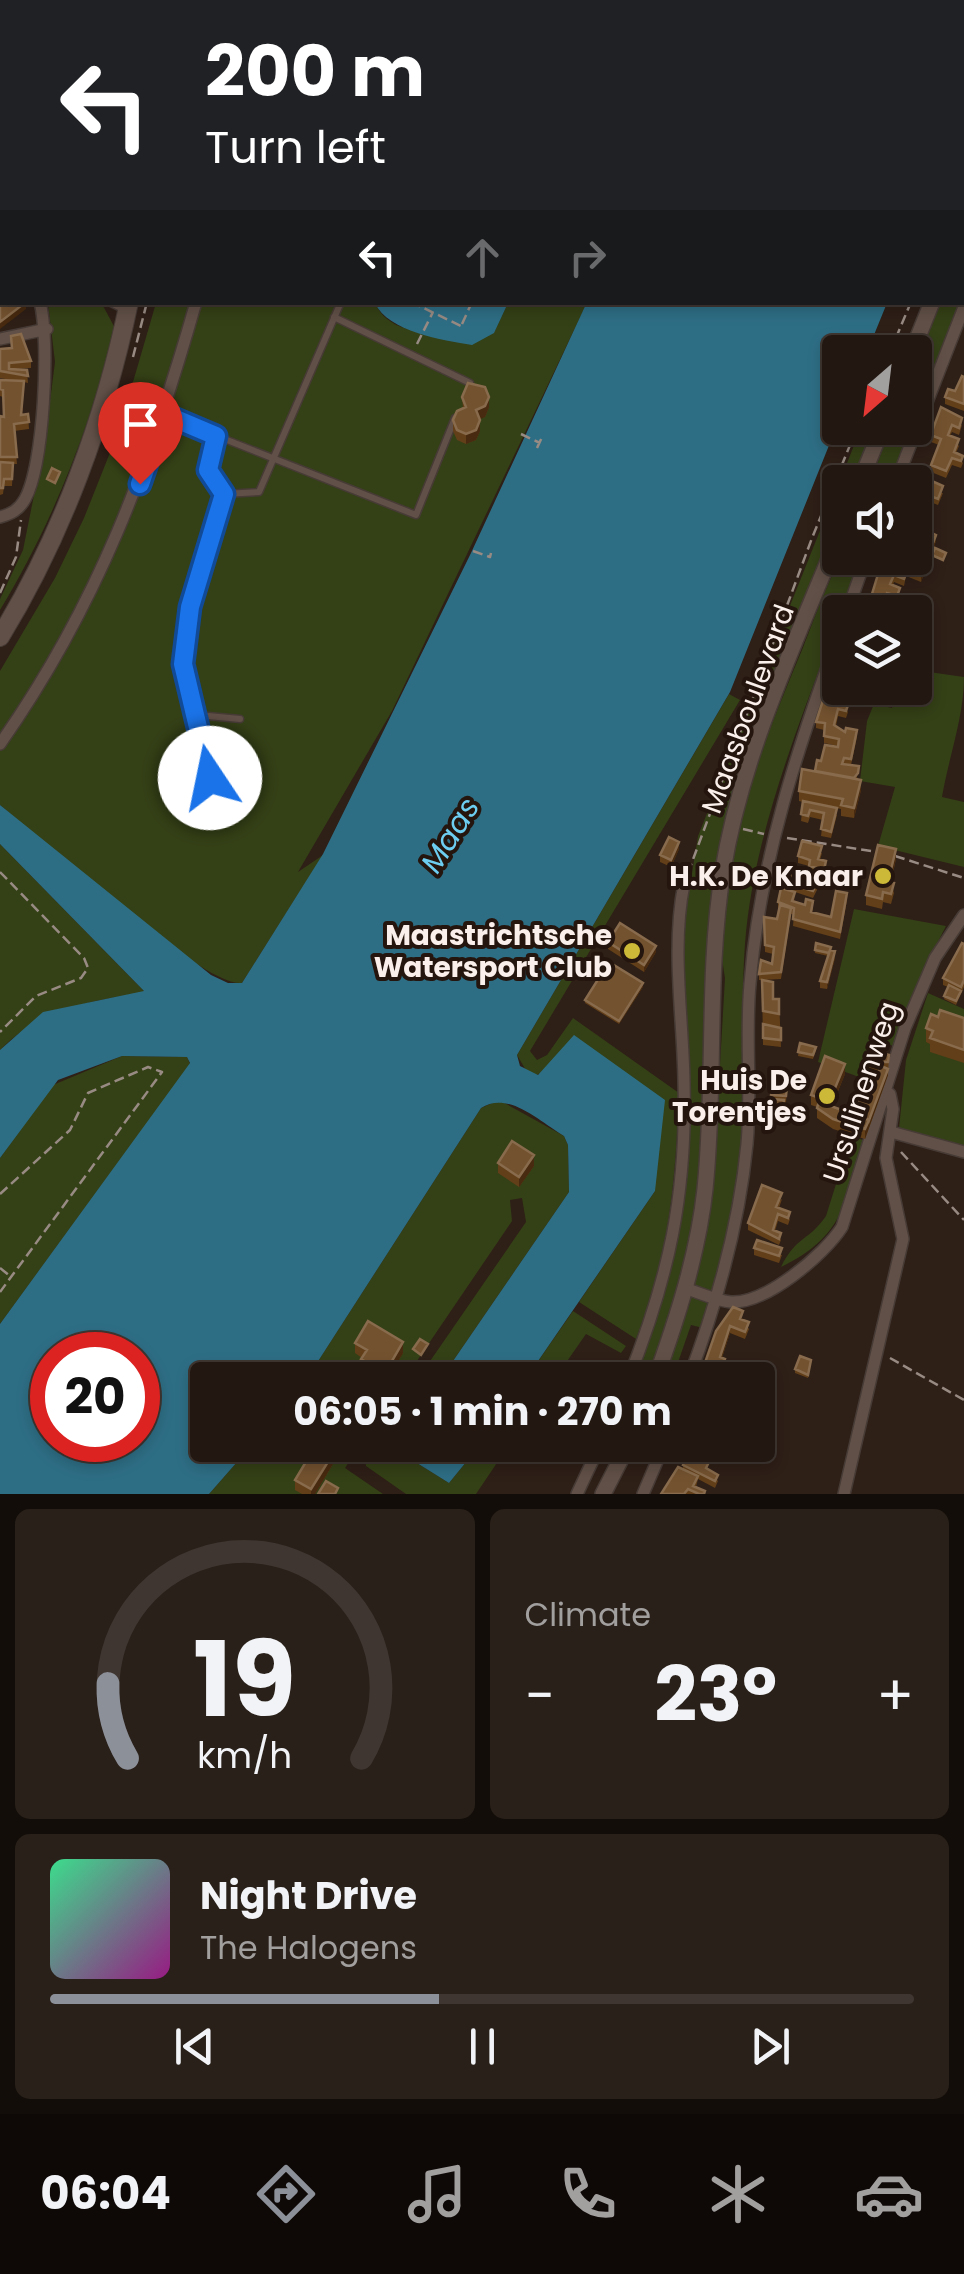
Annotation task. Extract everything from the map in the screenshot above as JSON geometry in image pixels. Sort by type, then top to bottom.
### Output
[{"type":"main road","points":[[0,637],[37,564],[90,442],[128,306]]},
{"type":"main road","points":[[0,615],[37,564]]},
{"type":"street","points":[[0,517],[16,510],[30,485],[48,368],[47,329],[41,305]]},
{"type":"street","points":[[0,744],[101,574],[164,414],[195,305]]},
{"type":"street","points":[[919,335],[931,305]]},
{"type":"street","points":[[903,465],[964,307]]},
{"type":"street","points":[[0,339],[47,329]]},
{"type":"street","name":"Maasboulevard","points":[[661,1362],[684,1288],[705,1188],[713,962],[732,827],[760,733],[825,575]]},
{"type":"street","points":[[694,1362],[732,1244],[747,1142],[750,986],[774,836],[790,771],[822,681]]},
{"type":"street","points":[[635,1362],[665,1280],[676,1230],[684,1088],[678,941],[684,884]]},
{"type":"street","name":"Ursulinenweg","points":[[684,1288],[734,1302],[795,1276],[829,1248],[842,1227],[920,991],[964,915]]},
{"type":"street","points":[[844,1494],[903,1239],[886,1158],[890,1090]]},
{"type":"street","points":[[890,1136],[964,1152]]},
{"type":"street","points":[[577,1494],[592,1462]]},
{"type":"street","points":[[604,1494],[620,1462]]},
{"type":"street","points":[[643,1494],[657,1462]]},
{"type":"lane","points":[[224,494],[259,492],[340,305]]},
{"type":"lane","points":[[334,317],[470,383]]},
{"type":"lane","points":[[164,414],[416,516],[456,416]]},
{"type":"lane","points":[[216,436],[208,470],[224,494],[185,636],[183,664],[210,778],[229,805]]},
{"type":"lane","points":[[197,715],[240,719]]},
{"type":"path","points":[[417,305],[462,326],[471,305]]},
{"type":"path","points":[[897,335],[910,305]]},
{"type":"path","points":[[412,355],[432,312]]},
{"type":"path","points":[[520,434],[540,443]]},
{"type":"path","points":[[537,448],[542,437]]},
{"type":"path","points":[[684,884],[812,538],[851,445]]},
{"type":"path","points":[[0,593],[21,540],[16,510]]},
{"type":"path","points":[[473,552],[491,555],[486,563]]},
{"type":"path","points":[[732,827],[858,847],[964,877]]},
{"type":"path","points":[[0,872],[84,958],[88,968],[81,978],[36,996],[0,1032]]},
{"type":"path","points":[[0,1194],[6,1184],[40,1161],[70,1130],[88,1092],[148,1067],[162,1072],[0,1292]]},
{"type":"path","points":[[890,1136],[964,1220]]},
{"type":"path","points":[[0,1268],[11,1277]]},
{"type":"path","points":[[876,1350],[964,1400]]},
{"type":"green space","points":[[48,305],[103,305],[116,330],[94,403],[37,543],[0,610],[0,599],[23,550],[45,440],[55,362]]},
{"type":"green space","points":[[155,305],[376,305],[396,325],[445,334],[494,332],[507,305],[586,305],[392,711],[298,872],[323,855],[242,983],[222,978],[193,962],[159,937],[0,805],[0,671],[55,578],[119,430]]},
{"type":"green space","points":[[939,305],[964,305],[932,386],[932,335],[927,335]]},
{"type":"green space","points":[[854,445],[869,445],[860,465],[846,465]]},
{"type":"green space","points":[[884,445],[907,445],[898,465],[877,465]]},
{"type":"green space","points":[[822,526],[822,560],[757,722],[710,921],[701,1186],[677,1299],[654,1362],[636,1362],[679,1209],[682,935],[698,836]]},
{"type":"green space","points":[[833,575],[855,575],[847,595],[824,595]]},
{"type":"green space","points":[[822,599],[822,663],[774,799],[751,896],[745,944],[741,1150],[735,1196],[703,1328],[691,1325],[678,1362],[669,1362],[689,1306],[712,1203],[725,978],[721,939],[724,898],[742,811]]},
{"type":"green space","points":[[932,672],[964,677],[959,722],[942,797],[964,802],[964,867],[878,846],[895,787],[860,781],[867,721],[874,705],[932,705]]},
{"type":"green space","points":[[729,694],[740,700],[530,1051],[537,1060],[547,1055],[573,1018],[679,1093],[669,1218],[636,1339],[579,1302],[655,1191],[548,1068],[537,1075],[527,1072],[517,1055]]},
{"type":"green space","points":[[0,844],[145,992],[50,1015],[16,1035],[0,1050]]},
{"type":"green space","points":[[854,909],[946,926],[921,975],[898,1047],[870,1040],[859,1077],[818,1062]]},
{"type":"green space","points":[[928,993],[964,1009],[964,1146],[899,1128],[906,1060]]},
{"type":"green space","points":[[122,1056],[187,1057],[190,1064],[0,1324],[0,1158],[53,1085]]},
{"type":"green space","points":[[499,1100],[564,1136],[568,1145],[569,1192],[452,1362],[429,1362],[526,1222],[522,1198],[510,1200],[512,1221],[416,1362],[318,1362],[481,1108]]},
{"type":"green space","points":[[851,1136],[866,1141],[839,1216],[818,1243],[781,1267],[792,1249],[826,1216]]},
{"type":"green space","points":[[573,1311],[626,1346],[621,1353],[586,1334],[567,1362],[538,1362]]},
{"type":"green space","points":[[237,1462],[349,1462],[345,1468],[383,1494],[209,1494]]},
{"type":"green space","points":[[365,1462],[415,1462],[449,1483],[466,1462],[498,1462],[476,1494],[406,1494]]},
{"type":"water","points":[[377,305],[507,305],[494,333],[472,345],[404,328]]},
{"type":"water","name":"Maas","points":[[586,305],[886,305],[874,335],[822,335],[822,445],[829,445],[730,692],[517,1055],[520,1066],[538,1075],[574,1035],[665,1100],[655,1191],[537,1362],[452,1362],[569,1192],[568,1145],[564,1136],[513,1105],[491,1103],[481,1108],[318,1362],[190,1362],[190,1462],[237,1462],[209,1494],[0,1494],[0,1324],[190,1063],[187,1057],[122,1056],[58,1080],[0,1158],[0,1050],[43,1012],[144,991],[0,844],[0,805],[211,975],[228,983],[242,983],[323,854],[471,553]]},
{"type":"water","points":[[415,1462],[466,1462],[449,1483]]},
{"type":"building","points":[[0,305],[22,305],[0,322]]},
{"type":"building","points":[[21,334],[31,361],[9,363],[9,369],[27,370],[28,376],[0,371],[0,349],[12,348],[11,336]]},
{"type":"building","points":[[962,376],[964,404],[945,397],[948,389],[955,391]]},
{"type":"building","points":[[0,380],[24,381],[21,415],[28,414],[29,422],[14,424],[17,457],[0,457],[0,416],[4,417]]},
{"type":"building","points":[[468,383],[485,387],[489,397],[485,406],[476,410],[480,420],[476,430],[466,434],[457,430],[453,420],[457,411],[466,407],[462,397]]},
{"type":"building","points":[[941,407],[962,418],[959,428],[952,425],[948,435],[959,439],[954,452],[963,456],[961,461],[952,458],[946,471],[931,465],[941,439],[932,436]]},
{"type":"building","points":[[0,462],[13,463],[12,479],[4,479],[3,488],[0,488]]},
{"type":"building","points":[[52,468],[60,472],[55,483],[47,479]]},
{"type":"building","points":[[932,481],[943,486],[938,499],[932,497]]},
{"type":"building","points":[[935,548],[946,553],[943,560],[932,555]]},
{"type":"building","points":[[878,575],[894,575],[890,584],[900,588],[897,595],[872,594]]},
{"type":"building","points":[[822,703],[848,705],[846,711],[838,709],[834,725],[845,732],[846,728],[857,730],[851,759],[844,758],[842,764],[859,766],[854,778],[815,771],[825,745],[838,747],[839,739],[824,736],[825,723],[816,722]]},
{"type":"building","points":[[802,769],[861,780],[854,808],[841,805],[843,799],[799,791]]},
{"type":"building","points":[[803,801],[837,808],[831,832],[821,829],[824,813],[810,810],[808,816],[801,814]]},
{"type":"building","points":[[669,837],[679,842],[671,860],[660,855]]},
{"type":"building","points":[[802,841],[822,846],[818,859],[826,861],[824,870],[809,866],[810,860],[798,856]]},
{"type":"building","name":"H.K. De Knaar","points":[[878,845],[896,849],[888,882],[894,883],[891,894],[883,892],[882,899],[866,895]]},
{"type":"building","points":[[785,872],[818,881],[813,891],[783,882]]},
{"type":"building","points":[[781,888],[795,892],[792,901],[805,905],[806,899],[813,901],[811,912],[831,917],[836,891],[847,893],[840,932],[793,919],[794,908],[778,902]]},
{"type":"building","points":[[780,905],[791,908],[781,972],[759,974],[761,960],[772,964],[774,947],[765,945],[764,917],[777,919]]},
{"type":"building","name":"Maastrichtsche Watersport Club","points":[[620,923],[656,946],[644,965],[608,942]]},
{"type":"building","points":[[816,943],[831,947],[829,953],[815,950]]},
{"type":"building","points":[[962,943],[964,980],[961,987],[943,978]]},
{"type":"building","points":[[830,950],[835,951],[827,982],[820,981]]},
{"type":"building","points":[[609,962],[643,983],[619,1021],[585,1000]]},
{"type":"building","points":[[762,980],[773,982],[773,999],[779,999],[779,1014],[763,1011]]},
{"type":"building","points":[[949,985],[961,991],[956,1001],[944,996]]},
{"type":"building","points":[[940,1010],[964,1018],[964,1050],[930,1038],[933,1031],[926,1028],[931,1014],[938,1017]]},
{"type":"building","points":[[763,1024],[781,1028],[781,1040],[763,1038]]},
{"type":"building","points":[[875,1029],[886,1032],[881,1053],[889,1055],[888,1062],[867,1062]]},
{"type":"building","points":[[800,1043],[816,1047],[813,1055],[798,1052]]},
{"type":"building","points":[[825,1056],[845,1064],[828,1105],[869,1120],[865,1129],[833,1119],[817,1108],[820,1098],[811,1095]]},
{"type":"building","points":[[881,1066],[888,1069],[868,1123],[869,1120],[857,1115],[861,1104],[857,1103],[871,1077],[864,1075],[866,1070],[878,1073]]},
{"type":"building","points":[[773,1074],[788,1075],[786,1096],[771,1095]]},
{"type":"building","points":[[772,1099],[784,1100],[783,1108],[771,1107]]},
{"type":"building","points":[[512,1141],[534,1155],[519,1177],[498,1163]]},
{"type":"building","points":[[762,1185],[782,1193],[776,1207],[790,1212],[788,1218],[778,1214],[773,1230],[781,1233],[779,1239],[748,1223]]},
{"type":"building","points":[[757,1240],[782,1248],[779,1256],[754,1248]]},
{"type":"building","points":[[733,1307],[743,1311],[740,1319],[749,1322],[745,1332],[730,1326],[720,1357],[724,1362],[705,1362],[716,1331]]},
{"type":"building","points":[[368,1321],[403,1342],[391,1362],[366,1362],[361,1359],[367,1350],[355,1343]]},
{"type":"building","points":[[420,1339],[428,1344],[421,1355],[413,1349]]},
{"type":"building","points":[[800,1356],[811,1360],[808,1375],[795,1369]]},
{"type":"building","points":[[306,1462],[328,1462],[311,1489],[295,1480]]},
{"type":"building","points":[[709,1462],[706,1468],[718,1475],[715,1481],[683,1465]]},
{"type":"building","points":[[678,1467],[698,1476],[693,1486],[705,1491],[704,1494],[688,1489],[684,1494],[661,1494]]},
{"type":"building","points":[[326,1481],[338,1488],[335,1494],[318,1494]]},
{"type":"place","name":"H.K. De Knaar","points":[[883,876]]},
{"type":"place","name":"Maastrichtsche Watersport Club","points":[[632,951]]},
{"type":"place","name":"Huis De Torentjes","points":[[827,1096]]},
{"type":"route","points":[[140,484],[164,414],[216,436],[208,470],[224,494],[196,582],[183,664],[210,778]]}]
